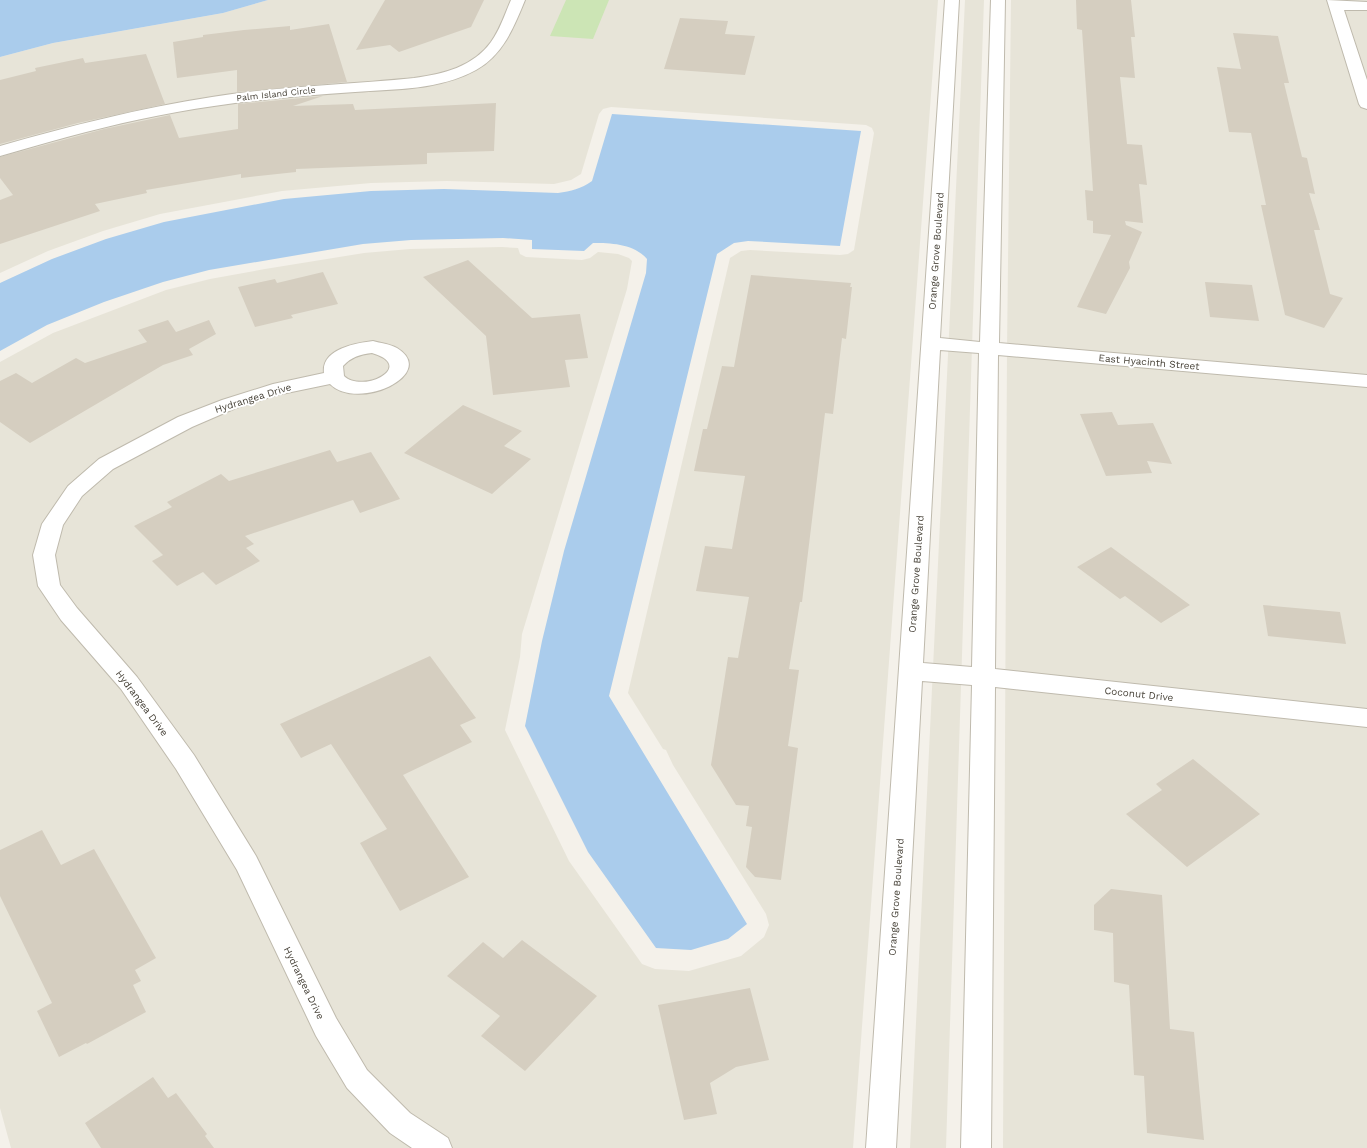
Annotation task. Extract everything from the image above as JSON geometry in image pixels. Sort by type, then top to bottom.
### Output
[{"type":"street","name":"Palm Island Circle","points":[[0,151],[52,135],[167,109],[243,97],[317,90],[409,84],[442,78],[470,67],[490,53],[502,39],[518,0]]},
{"type":"street","name":"Orange Grove Boulevard","points":[[881,1148],[952,0]]},
{"type":"street","points":[[976,1148],[989,349],[998,0]]},
{"type":"street","points":[[1367,6],[1335,2],[1367,104]]},
{"type":"street","name":"East Hyacinth Street","points":[[930,343],[1367,381]]},
{"type":"street","name":"Hydrangea Drive","points":[[334,377],[273,390],[229,404],[185,422],[106,464],[75,491],[52,524],[44,555],[49,586],[69,614],[129,683],[181,756],[247,864],[326,1027],[357,1079],[400,1123],[437,1148]]},
{"type":"street","name":"Coconut Drive","points":[[910,671],[984,677],[1367,718]]},
{"type":"shaded area","points":[[268,0],[938,0],[853,1148],[11,1148],[0,1108],[0,362],[53,333],[166,290],[210,279],[265,269],[364,253],[410,249],[518,248],[520,254],[526,257],[582,260],[590,258],[598,252],[618,254],[629,258],[632,261],[627,289],[522,634],[520,657],[505,730],[569,861],[642,964],[655,969],[689,971],[741,956],[764,937],[769,925],[766,914],[673,765],[666,750],[663,749],[628,693],[730,258],[741,251],[750,250],[840,255],[848,254],[854,250],[874,133],[872,128],[866,125],[611,107],[603,109],[599,114],[581,174],[571,180],[554,184],[447,181],[371,183],[282,191],[160,214],[103,231],[48,251],[0,273],[0,57],[53,43],[223,13]]},
{"type":"shaded area","points":[[965,0],[984,0],[946,1148],[910,1148]]},
{"type":"shaded area","points":[[1011,0],[1367,0],[1367,1148],[1003,1148],[1007,350]]},
{"type":"green space","points":[[566,0],[609,0],[593,39],[550,36]]},
{"type":"water","points":[[0,0],[268,0],[223,13],[53,43],[0,57]]},
{"type":"water","points":[[612,114],[861,131],[840,246],[748,241],[734,243],[717,254],[609,696],[747,924],[728,939],[691,950],[656,948],[588,852],[525,726],[542,641],[564,551],[646,273],[647,259],[642,254],[629,247],[608,243],[593,243],[584,251],[532,249],[532,240],[503,238],[411,240],[363,244],[209,270],[163,282],[104,302],[47,325],[0,351],[0,283],[52,259],[106,239],[164,222],[284,199],[371,191],[444,189],[558,193],[580,188],[592,181]]},
{"type":"building","points":[[385,0],[484,0],[471,27],[399,52],[390,45],[356,50]]},
{"type":"building","points":[[1076,0],[1131,0],[1135,37],[1131,37],[1135,78],[1120,77],[1127,144],[1142,145],[1147,185],[1139,184],[1143,223],[1125,221],[1126,225],[1142,232],[1129,262],[1130,268],[1106,314],[1077,307],[1111,235],[1093,233],[1093,221],[1087,220],[1085,190],[1093,191],[1082,30],[1077,29]]},
{"type":"building","points":[[680,18],[728,21],[725,34],[755,36],[745,75],[664,69]]},
{"type":"building","points":[[329,24],[347,82],[237,92],[237,70],[177,78],[173,42],[203,37],[203,35],[244,30],[290,26],[290,30]]},
{"type":"building","points":[[1233,33],[1278,36],[1289,83],[1284,83],[1302,157],[1307,158],[1315,194],[1309,193],[1320,230],[1314,230],[1330,294],[1343,298],[1324,328],[1285,315],[1261,205],[1266,205],[1251,133],[1229,132],[1217,67],[1241,69]]},
{"type":"building","points":[[146,54],[165,104],[78,123],[0,144],[0,80],[36,71],[35,68],[83,58],[85,63]]},
{"type":"building","points":[[323,96],[293,106],[353,104],[355,110],[496,103],[494,151],[427,153],[427,164],[296,169],[296,172],[241,178],[241,174],[146,190],[147,193],[95,204],[100,211],[0,244],[0,200],[13,195],[0,178],[0,157],[104,129],[170,115],[179,138],[238,129],[238,104]]},
{"type":"building","points":[[468,260],[532,318],[580,314],[588,358],[565,360],[570,387],[493,395],[486,336],[423,277]]},
{"type":"building","points":[[323,272],[338,304],[291,315],[293,318],[255,327],[238,287],[275,279],[277,283]]},
{"type":"building","points":[[751,275],[851,283],[850,287],[852,287],[846,339],[842,338],[833,414],[825,413],[802,602],[800,602],[789,669],[799,670],[788,746],[798,748],[781,880],[755,877],[746,867],[752,827],[746,826],[749,806],[736,805],[711,765],[728,657],[738,658],[749,597],[696,591],[705,546],[732,549],[745,476],[694,471],[703,429],[707,429],[722,366],[734,367]]},
{"type":"building","points":[[1205,282],[1252,285],[1259,321],[1210,317]]},
{"type":"building","points":[[168,320],[176,332],[209,320],[216,334],[189,349],[193,355],[163,365],[30,443],[0,422],[0,381],[16,373],[32,383],[76,358],[85,363],[147,342],[138,330]]},
{"type":"building","points":[[463,405],[522,431],[504,446],[531,459],[492,494],[404,453]]},
{"type":"building","points":[[1112,412],[1118,425],[1153,423],[1172,464],[1147,461],[1152,473],[1106,476],[1080,414]]},
{"type":"building","points":[[330,450],[337,462],[371,452],[400,499],[360,513],[353,500],[245,536],[254,544],[246,548],[260,561],[216,585],[203,572],[177,586],[152,561],[163,555],[134,526],[172,507],[167,502],[221,474],[229,481]]},
{"type":"building","points":[[1111,547],[1190,605],[1161,623],[1125,596],[1120,599],[1077,567]]},
{"type":"building","points":[[1263,605],[1340,612],[1346,644],[1268,636]]},
{"type":"building","points":[[430,656],[476,718],[460,725],[472,742],[403,775],[469,877],[400,911],[360,843],[387,829],[331,744],[301,758],[280,724]]},
{"type":"building","points":[[1193,759],[1260,814],[1187,867],[1126,814],[1162,790],[1156,784]]},
{"type":"building","points":[[42,830],[61,865],[94,849],[156,958],[135,970],[141,981],[133,985],[146,1012],[87,1044],[86,1043],[59,1057],[37,1011],[52,1003],[0,896],[0,850]]},
{"type":"building","points":[[1111,889],[1162,895],[1170,1029],[1194,1032],[1204,1140],[1147,1133],[1144,1076],[1134,1075],[1129,985],[1114,982],[1113,933],[1094,930],[1094,905]]},
{"type":"building","points":[[522,940],[597,996],[525,1071],[481,1036],[500,1016],[447,976],[483,942],[503,958]]},
{"type":"building","points":[[750,988],[769,1060],[736,1067],[710,1083],[717,1114],[684,1120],[658,1005]]},
{"type":"building","points":[[153,1077],[168,1098],[176,1093],[207,1134],[205,1136],[214,1148],[101,1148],[85,1123]]}]
